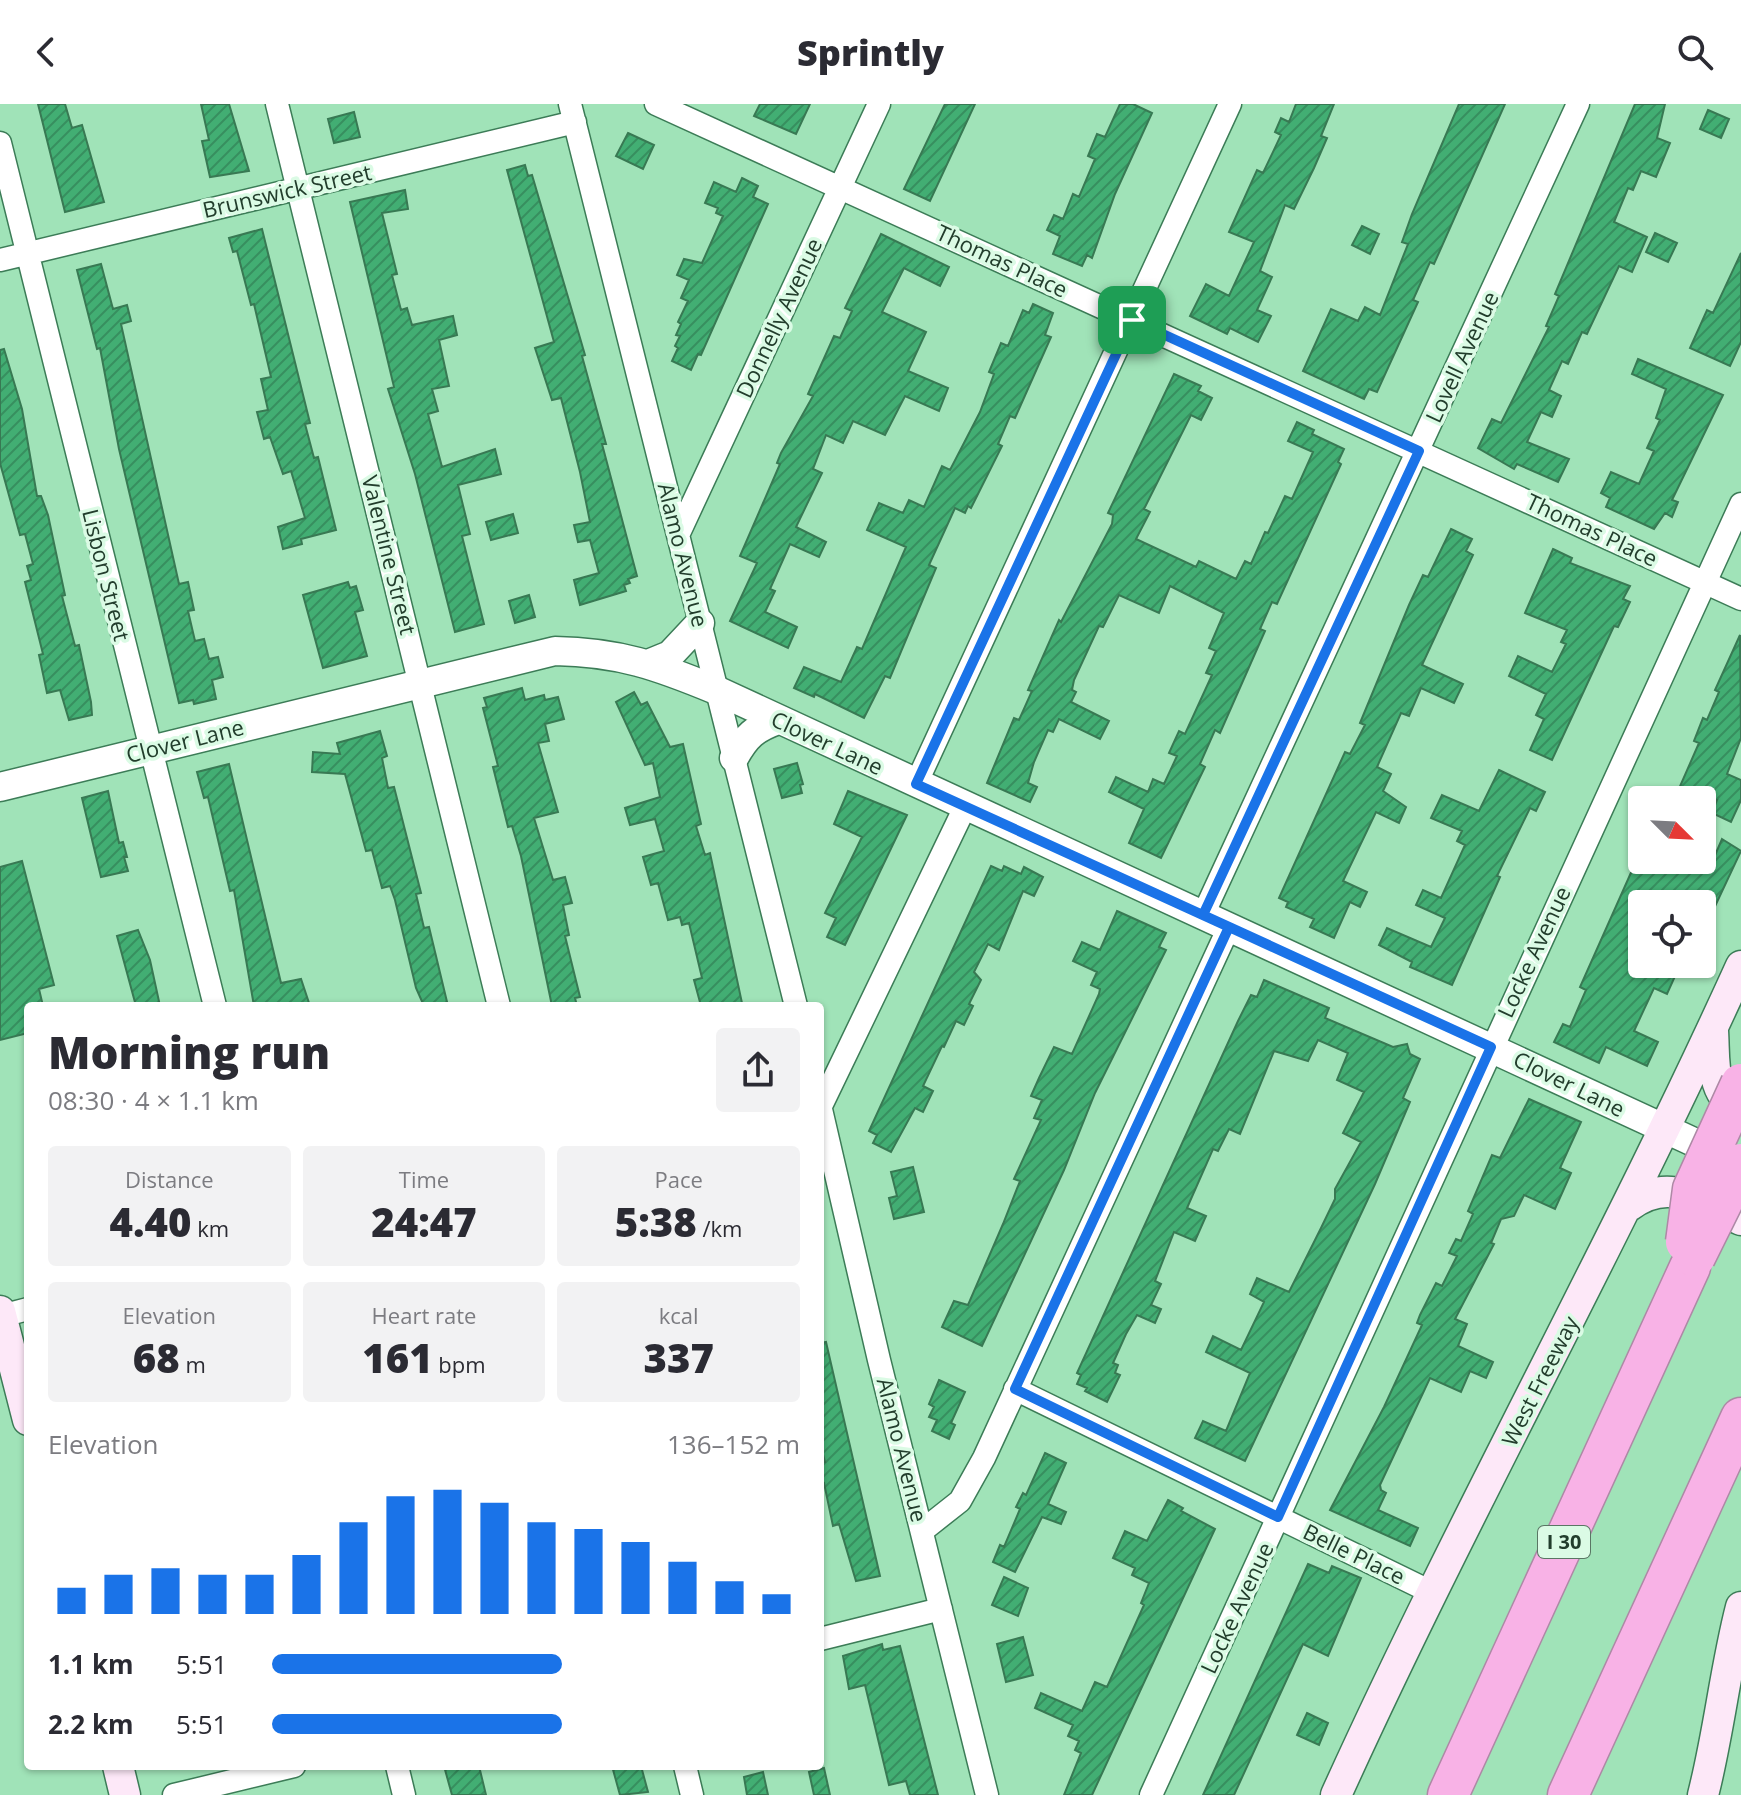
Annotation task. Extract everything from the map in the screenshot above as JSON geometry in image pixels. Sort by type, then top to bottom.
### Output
[{"type":"highway","points":[[1685,1266],[1693,1189],[1741,1084]]},
{"type":"highway","name":"I 30","points":[[1448,1795],[1685,1266],[1741,1164]]},
{"type":"highway","points":[[1568,1795],[1741,1418]]},
{"type":"main road","name":"West Freeway","points":[[1336,1795],[1433,1593],[1629,1206],[1741,966]]},
{"type":"main road","points":[[1713,1029],[1717,1087],[1725,1102],[1741,1110]]},
{"type":"main road","points":[[1629,1206],[1654,1190],[1674,1191],[1741,1220]]},
{"type":"main road","points":[[0,1313],[24,1405]]},
{"type":"main road","points":[[1703,1795],[1719,1734],[1731,1645],[1741,1607]]},
{"type":"main road","points":[[119,1770],[125,1795]]},
{"type":"street","name":"Valentine Street","points":[[277,104],[498,1002]]},
{"type":"street","name":"Thomas Place","points":[[656,104],[1741,599]]},
{"type":"street","name":"Donnelly Avenue","points":[[679,533],[879,104]]},
{"type":"street","points":[[916,784],[1230,104]]},
{"type":"street","name":"Lovell Avenue","points":[[1203,915],[1578,104]]},
{"type":"street","name":"Brunswick Street","points":[[0,260],[298,188],[572,113]]},
{"type":"street","name":"Alamo Avenue","points":[[572,113],[795,1002]]},
{"type":"street","name":"Lisbon Street","points":[[0,143],[214,1002]]},
{"type":"street","name":"Locke Avenue","points":[[1151,1795],[1741,504]]},
{"type":"street","points":[[648,664],[670,655],[700,623]]},
{"type":"street","name":"Clover Lane","points":[[0,787],[555,651],[601,652],[648,664],[716,690],[1741,1164]]},
{"type":"street","points":[[734,758],[745,737],[759,726],[778,720]]},
{"type":"street","points":[[824,1099],[965,807]]},
{"type":"street","points":[[922,1531],[960,1501],[1229,927]]},
{"type":"street","name":"Alamo Avenue","points":[[824,1124],[987,1795]]},
{"type":"street","points":[[0,1313],[24,1310]]},
{"type":"street","name":"Belle Place","points":[[1015,1389],[1433,1593]]},
{"type":"street","points":[[824,1638],[941,1609]]},
{"type":"street","points":[[174,1795],[277,1770]]},
{"type":"street","points":[[398,1770],[404,1795]]},
{"type":"street","points":[[686,1770],[692,1795]]},
{"type":"building","points":[[38,104],[65,104],[72,128],[82,125],[104,202],[65,212]]},
{"type":"building","points":[[201,104],[229,104],[249,171],[210,177],[202,141],[209,140]]},
{"type":"building","points":[[760,104],[810,104],[796,134],[754,116]]},
{"type":"building","points":[[945,104],[975,104],[930,201],[904,189]]},
{"type":"building","points":[[1120,104],[1133,104],[1152,113],[1115,194],[1092,258],[1087,255],[1082,266],[1053,254],[1060,236],[1047,230],[1054,215],[1063,219],[1073,194],[1079,197],[1095,159],[1088,156],[1097,134],[1105,137]]},
{"type":"building","points":[[1296,104],[1334,104],[1321,136],[1327,138],[1314,168],[1294,209],[1285,205],[1260,271],[1272,277],[1257,310],[1271,316],[1258,342],[1230,328],[1227,334],[1190,316],[1206,284],[1229,296],[1254,242],[1229,232],[1257,170],[1263,173],[1281,135],[1275,132],[1281,118],[1289,122]]},
{"type":"building","points":[[1459,104],[1505,104],[1434,264],[1430,262],[1413,300],[1418,302],[1377,392],[1369,389],[1364,399],[1303,371],[1331,309],[1358,321],[1365,307],[1380,315],[1408,244],[1402,242],[1412,214]]},
{"type":"building","points":[[1635,104],[1665,104],[1657,138],[1670,143],[1656,177],[1641,171],[1633,190],[1628,188],[1614,222],[1647,237],[1632,272],[1619,266],[1587,334],[1582,332],[1568,364],[1562,361],[1549,390],[1561,396],[1552,417],[1541,412],[1527,442],[1569,459],[1558,482],[1517,464],[1514,469],[1478,448],[1492,419],[1501,423],[1549,327],[1546,326],[1559,296],[1555,294]]},
{"type":"building","points":[[1708,110],[1729,119],[1721,138],[1700,129]]},
{"type":"building","points":[[354,112],[360,137],[334,143],[328,119]]},
{"type":"building","points":[[628,133],[654,145],[643,169],[616,156]]},
{"type":"building","points":[[525,165],[528,176],[532,175],[585,355],[582,356],[606,444],[602,444],[637,576],[628,579],[630,583],[624,585],[626,591],[580,605],[574,580],[599,573],[590,540],[578,542],[574,525],[590,522],[580,472],[561,398],[552,400],[535,348],[554,342],[507,170]]},
{"type":"building","points":[[742,178],[758,186],[753,197],[768,204],[701,355],[698,354],[691,370],[672,361],[680,336],[676,335],[681,324],[678,322],[688,301],[681,298],[689,280],[677,275],[684,259],[702,263],[723,216],[716,213],[718,208],[705,203],[714,182],[736,192]]},
{"type":"building","points":[[405,190],[408,209],[382,213],[397,274],[392,275],[401,310],[407,308],[412,325],[453,316],[457,335],[439,340],[449,386],[432,389],[438,411],[428,414],[442,467],[495,449],[501,474],[458,485],[470,534],[462,536],[484,624],[455,632],[415,474],[388,389],[394,387],[350,202]]},
{"type":"building","points":[[1362,226],[1379,234],[1370,254],[1352,245]]},
{"type":"building","points":[[262,229],[310,423],[305,424],[314,458],[318,457],[336,530],[301,539],[302,544],[283,549],[278,527],[305,518],[291,471],[283,474],[270,437],[264,439],[257,412],[268,410],[261,379],[271,377],[254,304],[251,305],[237,251],[233,252],[229,238]]},
{"type":"building","points":[[1655,233],[1677,243],[1668,262],[1646,252]]},
{"type":"building","points":[[881,234],[949,267],[940,286],[904,268],[882,312],[926,332],[908,371],[948,388],[939,411],[905,396],[885,435],[853,421],[843,443],[826,435],[813,469],[822,473],[796,527],[826,542],[819,557],[790,544],[770,589],[775,591],[765,612],[797,627],[788,648],[730,621],[757,563],[740,556],[780,464],[777,463],[781,453],[813,396],[808,394],[834,336],[840,338],[852,311],[845,308]]},
{"type":"building","points":[[1741,253],[1741,342],[1730,366],[1690,348],[1707,310],[1713,313]]},
{"type":"building","points":[[101,264],[113,309],[127,305],[131,321],[121,324],[179,584],[188,582],[194,610],[188,611],[195,641],[204,639],[209,659],[218,657],[223,677],[212,680],[216,699],[194,704],[193,700],[179,703],[119,449],[100,348],[97,349],[77,270]]},
{"type":"building","points":[[1033,304],[1053,313],[1045,335],[1051,337],[1015,418],[1010,416],[998,444],[1002,446],[971,508],[968,506],[965,513],[955,508],[929,565],[936,568],[890,678],[885,676],[864,718],[815,694],[814,697],[794,688],[804,667],[841,682],[857,647],[862,649],[906,547],[867,530],[879,503],[903,513],[909,500],[924,507],[942,466],[950,470],[980,412],[994,374],[989,372],[1001,343],[1008,346],[1023,310],[1029,313]]},
{"type":"building","points":[[4,349],[22,409],[37,496],[41,496],[48,515],[65,595],[62,596],[75,646],[79,645],[91,702],[92,715],[69,720],[60,690],[47,693],[39,655],[43,654],[25,582],[31,580],[27,566],[33,564],[25,534],[20,535],[0,463],[0,350]]},
{"type":"building","points":[[1638,359],[1723,395],[1672,500],[1678,502],[1672,517],[1665,513],[1654,529],[1606,507],[1610,498],[1601,493],[1611,472],[1639,484],[1654,451],[1647,448],[1660,420],[1656,418],[1666,389],[1632,374]]},
{"type":"building","points":[[1174,374],[1201,386],[1198,391],[1212,398],[1201,420],[1191,415],[1144,509],[1150,512],[1136,539],[1196,567],[1199,561],[1236,579],[1245,561],[1251,564],[1285,496],[1292,499],[1313,452],[1288,441],[1297,422],[1314,430],[1312,434],[1344,449],[1338,462],[1341,464],[1277,604],[1272,602],[1260,629],[1265,631],[1220,733],[1215,730],[1200,764],[1205,767],[1161,858],[1129,843],[1144,809],[1109,792],[1116,777],[1148,792],[1153,779],[1164,784],[1177,756],[1169,753],[1179,731],[1185,734],[1212,675],[1206,673],[1216,651],[1209,648],[1224,613],[1170,586],[1159,613],[1119,595],[1103,627],[1099,626],[1074,680],[1072,690],[1076,692],[1071,702],[1109,721],[1100,739],[1059,719],[1053,732],[1048,730],[1034,762],[1028,783],[1037,787],[1030,802],[987,783],[1014,718],[1019,720],[1032,691],[1028,690],[1059,620],[1061,622],[1112,524],[1113,515],[1108,513]]},
{"type":"building","points":[[513,514],[518,533],[491,540],[486,522]]},
{"type":"building","points":[[1451,529],[1472,539],[1466,551],[1473,555],[1422,665],[1463,684],[1454,703],[1421,688],[1409,716],[1401,713],[1377,767],[1391,774],[1383,791],[1406,807],[1399,823],[1376,812],[1343,881],[1367,892],[1360,907],[1350,902],[1334,938],[1310,927],[1314,919],[1286,907],[1288,902],[1279,898],[1345,752],[1350,754],[1365,725],[1360,723],[1409,605],[1423,575],[1428,577]]},
{"type":"building","points":[[1553,549],[1572,558],[1570,563],[1630,586],[1623,599],[1630,602],[1618,627],[1614,626],[1552,760],[1530,750],[1544,719],[1536,715],[1546,694],[1509,676],[1518,656],[1552,672],[1566,644],[1561,642],[1567,630],[1525,613]]},
{"type":"building","points":[[348,582],[350,588],[356,586],[363,610],[355,612],[367,656],[323,668],[303,595]]},
{"type":"building","points":[[529,595],[535,617],[515,623],[509,601]]},
{"type":"building","points":[[1740,635],[1741,738],[1727,774],[1741,780],[1741,800],[1731,822],[1716,815],[1716,786],[1680,786],[1699,743],[1694,741],[1703,718],[1707,720],[1719,692],[1715,690]]},
{"type":"building","points":[[522,688],[525,700],[544,695],[545,700],[558,697],[564,719],[545,724],[549,741],[538,743],[558,812],[534,818],[553,880],[565,877],[572,903],[563,905],[569,935],[565,936],[580,997],[575,998],[576,1002],[551,1002],[521,856],[512,826],[508,827],[493,767],[498,766],[483,708],[487,707],[484,698]]},
{"type":"building","points":[[634,692],[641,705],[647,702],[670,747],[683,744],[701,824],[696,826],[705,855],[710,853],[742,1002],[700,1002],[694,980],[702,978],[689,923],[682,925],[680,917],[668,920],[658,883],[651,885],[643,857],[664,851],[655,819],[630,825],[625,808],[660,797],[653,763],[645,765],[616,702]]},
{"type":"building","points":[[380,731],[387,756],[382,758],[388,788],[394,787],[421,893],[416,894],[424,928],[429,927],[447,1002],[422,1002],[416,988],[395,900],[390,886],[382,888],[372,850],[366,851],[345,774],[312,772],[313,752],[340,754],[337,743]]},
{"type":"building","points":[[797,763],[803,784],[800,785],[802,793],[782,798],[774,769]]},
{"type":"building","points":[[229,764],[281,983],[301,979],[309,1002],[253,1002],[234,890],[230,891],[208,797],[204,798],[197,772]]},
{"type":"building","points":[[1499,770],[1545,792],[1536,811],[1530,808],[1497,876],[1500,877],[1452,985],[1410,967],[1412,962],[1379,945],[1387,928],[1431,947],[1445,918],[1416,905],[1423,890],[1441,898],[1465,845],[1457,841],[1462,831],[1431,818],[1442,795],[1479,811]]},
{"type":"building","points":[[108,791],[119,843],[123,842],[127,857],[124,857],[128,871],[101,877],[82,798]]},
{"type":"building","points":[[848,791],[907,815],[845,945],[827,937],[836,918],[825,913],[862,837],[834,824]]},
{"type":"building","points":[[1722,839],[1741,851],[1716,904],[1716,890],[1628,890],[1628,978],[1674,978],[1667,994],[1654,988],[1634,1031],[1658,1042],[1647,1066],[1606,1047],[1599,1063],[1554,1042],[1563,1024],[1570,1027],[1586,990],[1580,987],[1630,874],[1716,874],[1716,853]]},
{"type":"building","points":[[22,861],[54,985],[39,989],[42,1002],[24,1002],[24,1034],[0,1040],[0,867]]},
{"type":"building","points":[[991,866],[1002,871],[1004,866],[1021,874],[1024,867],[1043,877],[1034,896],[1023,891],[999,950],[988,944],[974,972],[981,980],[969,1004],[973,1006],[964,1025],[956,1021],[923,1086],[933,1091],[923,1112],[915,1108],[891,1152],[873,1143],[877,1135],[869,1131]]},
{"type":"building","points":[[1117,911],[1166,933],[1159,947],[1166,950],[1095,1093],[1064,1170],[982,1346],[942,1327],[954,1301],[968,1305],[1020,1181],[1014,1179],[1041,1120],[1034,1118],[1042,1100],[1031,1096],[1039,1078],[1054,1047],[1072,1054],[1099,994],[1100,989],[1091,985],[1097,972],[1073,961],[1082,942],[1100,950]]},
{"type":"building","points":[[138,930],[150,960],[159,1002],[135,1002],[117,936]]},
{"type":"building","points":[[1264,980],[1329,1008],[1325,1018],[1393,1047],[1407,1044],[1410,1054],[1420,1059],[1403,1098],[1410,1102],[1375,1184],[1245,1461],[1195,1438],[1203,1421],[1226,1431],[1250,1373],[1206,1352],[1213,1336],[1241,1350],[1264,1302],[1250,1294],[1257,1278],[1289,1292],[1335,1199],[1335,1189],[1361,1142],[1343,1133],[1364,1092],[1337,1080],[1348,1053],[1318,1040],[1308,1061],[1274,1051],[1240,1134],[1229,1129],[1218,1151],[1213,1149],[1187,1208],[1206,1216],[1195,1241],[1174,1232],[1155,1281],[1161,1284],[1151,1305],[1161,1309],[1155,1323],[1137,1315],[1113,1363],[1118,1365],[1115,1373],[1120,1375],[1107,1402],[1077,1384],[1081,1375],[1077,1373],[1238,1021],[1251,995],[1257,997]]},
{"type":"building","points":[[1529,1099],[1581,1122],[1560,1168],[1571,1173],[1555,1209],[1524,1195],[1514,1216],[1501,1219],[1491,1243],[1494,1244],[1455,1319],[1467,1324],[1458,1346],[1493,1362],[1486,1378],[1470,1371],[1461,1392],[1430,1378],[1380,1485],[1386,1493],[1378,1510],[1418,1528],[1410,1546],[1330,1510],[1384,1407],[1422,1325],[1417,1323],[1436,1283],[1442,1286],[1457,1256],[1449,1253],[1456,1239],[1461,1241],[1473,1214],[1468,1211],[1492,1155],[1500,1158]]},
{"type":"building","points":[[913,1167],[924,1212],[894,1219],[889,1198],[897,1196],[891,1172]]},
{"type":"building","points":[[824,1342],[880,1576],[856,1581],[839,1524],[833,1526],[824,1483]]},
{"type":"building","points":[[939,1380],[965,1392],[951,1423],[955,1425],[949,1439],[932,1431],[937,1420],[929,1417],[934,1407],[929,1404]]},
{"type":"building","points":[[1045,1453],[1066,1463],[1048,1504],[1066,1512],[1061,1524],[1042,1517],[1015,1572],[993,1562],[1000,1545],[1004,1547],[1020,1509],[1016,1507],[1023,1493],[1026,1495]]},
{"type":"building","points":[[1168,1500],[1183,1508],[1181,1511],[1215,1529],[1092,1795],[1064,1795],[1081,1753],[1075,1750],[1079,1741],[1068,1736],[1073,1725],[1035,1708],[1041,1693],[1082,1711],[1095,1682],[1107,1687],[1144,1605],[1141,1603],[1149,1583],[1132,1575],[1135,1568],[1113,1558],[1125,1531],[1147,1541]]},
{"type":"building","points":[[1308,1564],[1329,1573],[1332,1566],[1361,1578],[1328,1656],[1303,1644],[1234,1795],[1203,1795]]},
{"type":"building","points":[[1004,1577],[1028,1588],[1018,1616],[992,1605]]},
{"type":"building","points":[[1023,1637],[1033,1675],[1006,1682],[997,1644]]},
{"type":"building","points":[[882,1644],[883,1650],[900,1646],[938,1795],[910,1795],[906,1781],[889,1785],[865,1685],[849,1689],[843,1656]]},
{"type":"building","points":[[1307,1713],[1328,1723],[1319,1745],[1297,1735]]},
{"type":"building","points":[[824,1768],[830,1795],[814,1795],[809,1772]]},
{"type":"building","points":[[445,1770],[480,1770],[486,1795],[452,1795]]},
{"type":"building","points":[[613,1770],[642,1770],[648,1792],[620,1795]]},
{"type":"building","points":[[763,1772],[768,1795],[747,1795],[744,1777]]},
{"type":"route","points":[[1132,320],[1419,451],[1203,915],[1491,1047],[1278,1517],[1015,1389],[1229,927],[916,784],[1132,320]]}]
